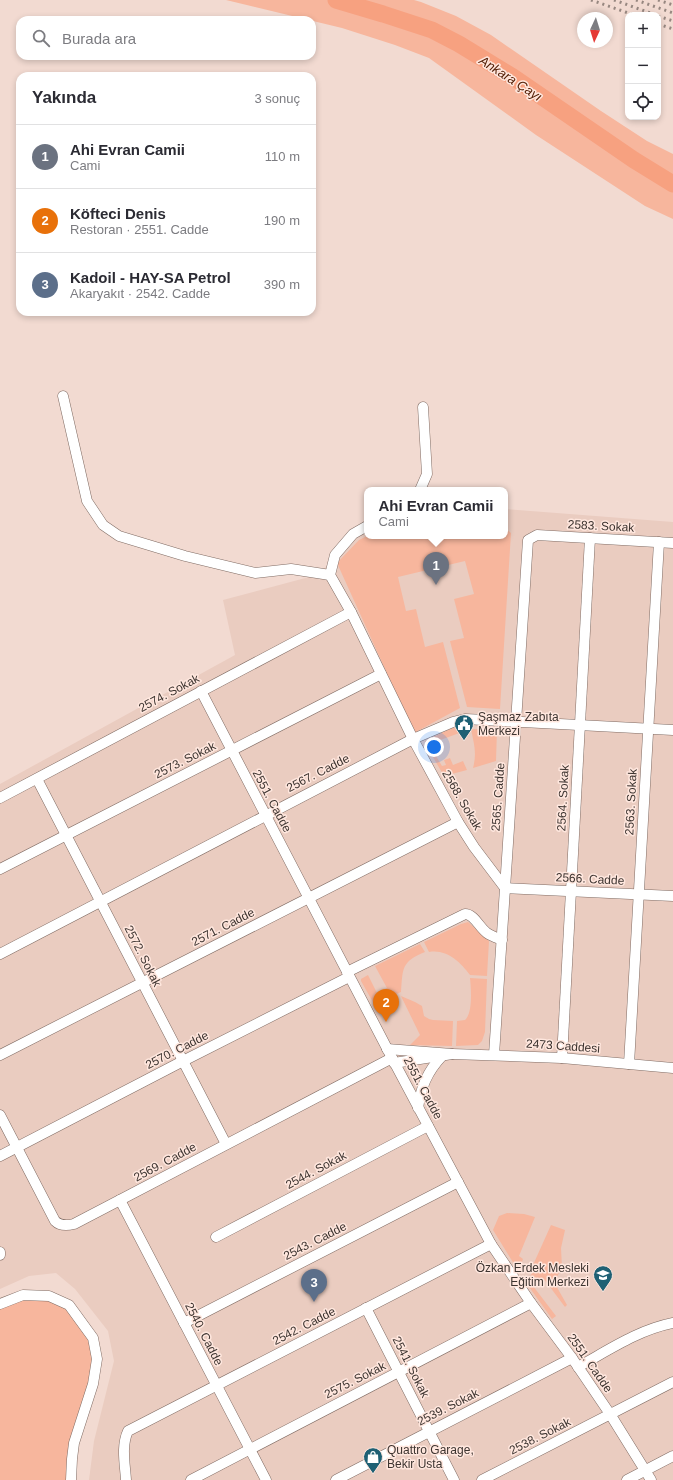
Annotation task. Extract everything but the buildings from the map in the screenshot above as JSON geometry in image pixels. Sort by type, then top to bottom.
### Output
[{"type":"street","points":[[63,396],[86,501],[103,525],[119,536],[185,556],[255,573],[291,569],[330,575],[335,555],[353,534],[364,528]]},
{"type":"street","points":[[421,487],[427,474],[422,407]]},
{"type":"street","name":"2583. Sokak","points":[[528,540],[537,535],[673,543]]},
{"type":"street","name":"2564. Sokak","points":[[562,1058],[590,538]]},
{"type":"street","name":"2565. Cadde","points":[[494,1055],[528,540]]},
{"type":"street","name":"2563. Sokak","points":[[629,1064],[659,542]]},
{"type":"street","name":"2568. Sokak","points":[[330,575],[351,612],[413,739],[458,822],[474,847],[505,888]]},
{"type":"street","name":"2574. Sokak","points":[[0,798],[351,612]]},
{"type":"street","name":"2573. Sokak","points":[[0,869],[381,674]]},
{"type":"street","name":"2551. Cadde","points":[[201,691],[418,1108],[491,1244],[610,1414],[651,1480]]},
{"type":"street","name":"2567. Cadde","points":[[0,954],[413,739],[453,722],[465,719],[516,723],[673,730]]},
{"type":"street","name":"2572. Sokak","points":[[37,779],[226,1144]]},
{"type":"street","name":"2571. Cadde","points":[[0,1056],[458,822]]},
{"type":"street","name":"2566. Cadde","points":[[505,888],[673,896]]},
{"type":"street","name":"2570. Cadde","points":[[0,1156],[464,914],[468,914],[472,917],[488,934],[502,940]]},
{"type":"street","points":[[391,1056],[447,1055]]},
{"type":"street","points":[[391,1056],[447,1055]]},
{"type":"street","points":[[418,1108],[422,1090],[429,1071],[447,1055]]},
{"type":"street","name":"2473 Caddesi","points":[[447,1055],[494,1055],[562,1058],[673,1068]]},
{"type":"street","name":"2569. Cadde","points":[[0,1115],[55,1221],[58,1224],[66,1226],[74,1224],[120,1200],[391,1056]]},
{"type":"street","name":"2544. Sokak","points":[[216,1237],[428,1126]]},
{"type":"street","name":"2543. Cadde","points":[[184,1323],[458,1182]]},
{"type":"street","name":"2540. Cadde","points":[[120,1200],[266,1480]]},
{"type":"street","name":"2542. Cadde","points":[[126,1480],[124,1451],[125,1439],[128,1431],[491,1244]]},
{"type":"street","points":[[0,1304],[22,1295],[49,1296],[69,1305],[94,1338],[97,1360],[94,1378],[74,1442],[71,1480]]},
{"type":"street","name":"2575. Sokak","points":[[191,1480],[531,1303]]},
{"type":"street","name":"2541. Sokak","points":[[366,1308],[454,1480]]},
{"type":"street","points":[[578,1367],[636,1334],[658,1326],[673,1323]]},
{"type":"street","name":"2539. Sokak","points":[[336,1480],[572,1358]]},
{"type":"street","name":"2538. Sokak","points":[[482,1480],[673,1382]]},
{"type":"street","points":[[627,1480],[673,1456]]},
{"type":"shaded area","points":[[226,0],[414,0],[456,16],[491,35],[647,141],[673,154],[673,219],[645,206],[536,135],[429,58],[395,45],[342,28],[316,22],[316,16],[292,16]]},
{"type":"shaded area","points":[[508,509],[673,522],[673,1480],[89,1480],[94,1441],[114,1361],[108,1331],[75,1289],[56,1273],[29,1276],[0,1289],[0,784],[235,655],[223,600],[309,577],[325,568],[355,537],[364,533],[364,539],[508,539]]},
{"type":"shaded area","points":[[508,530],[511,533],[500,709],[467,707],[450,641],[464,638],[454,599],[474,594],[465,561],[398,577],[406,611],[416,609],[425,647],[443,642],[460,708],[414,733],[337,563],[359,540],[364,538],[364,539],[508,539]]},
{"type":"shaded area","points":[[452,728],[461,728],[462,732],[427,745],[425,741]]},
{"type":"shaded area","points":[[471,729],[497,730],[496,761],[473,768],[475,753]]},
{"type":"shaded area","points":[[433,751],[442,766],[446,765],[444,760],[450,758],[453,765],[463,761],[467,770],[444,776],[430,752]]},
{"type":"shaded area","points":[[468,922],[489,941],[487,976],[470,975],[457,961],[442,952],[429,952],[424,942]]},
{"type":"shaded area","points":[[420,944],[425,952],[411,959],[407,963],[403,971],[401,992],[374,1004],[361,979],[368,975],[377,993],[387,988],[375,966]]},
{"type":"shaded area","points":[[470,978],[487,979],[485,1032],[482,1041],[478,1045],[456,1046],[457,1021],[465,1020],[468,1017],[471,1000]]},
{"type":"shaded area","points":[[401,996],[422,1006],[424,1016],[429,1019],[453,1021],[452,1046],[410,1045],[420,1035]]},
{"type":"shaded area","points":[[507,1213],[524,1214],[535,1217],[519,1256],[523,1259],[521,1265],[514,1264],[493,1230],[499,1216]]},
{"type":"shaded area","points":[[551,1225],[565,1230],[561,1248],[562,1268],[554,1282],[567,1305],[565,1307],[544,1279],[533,1286],[556,1316],[552,1319],[527,1284],[534,1268],[533,1265]]},
{"type":"shaded area","points":[[23,1295],[69,1305],[93,1338],[97,1359],[80,1420],[71,1480],[0,1480],[0,1304]]},
{"type":"waterway","name":"Ankara Çayı","points":[[336,0],[432,30],[459,44],[513,77],[634,160],[673,184]]},
{"type":"railway","points":[[591,0],[625,12]]},
{"type":"railway","points":[[614,0],[648,12]]},
{"type":"railway","points":[[636,0],[673,13]]},
{"type":"railway","points":[[658,0],[673,5]]},
{"type":"railway","points":[[661,17],[673,21]]},
{"type":"railway","points":[[661,25],[673,29]]},
{"type":"place","name":"Ahi Evran Camii","points":[[436,585]]},
{"type":"place","name":"Şaşmaz Zabıta Merkezi","points":[[464,741]]},
{"type":"place","name":"Köfteci Denis","points":[[386,1022]]},
{"type":"place","name":"Özkan Erdek Mesleki Eğitim Merkezi","points":[[603,1292]]},
{"type":"place","name":"Kadoil - HAY-SA Petrol","points":[[314,1302]]},
{"type":"place","name":"Quattro Garage, Bekir Usta","points":[[373,1474]]}]
